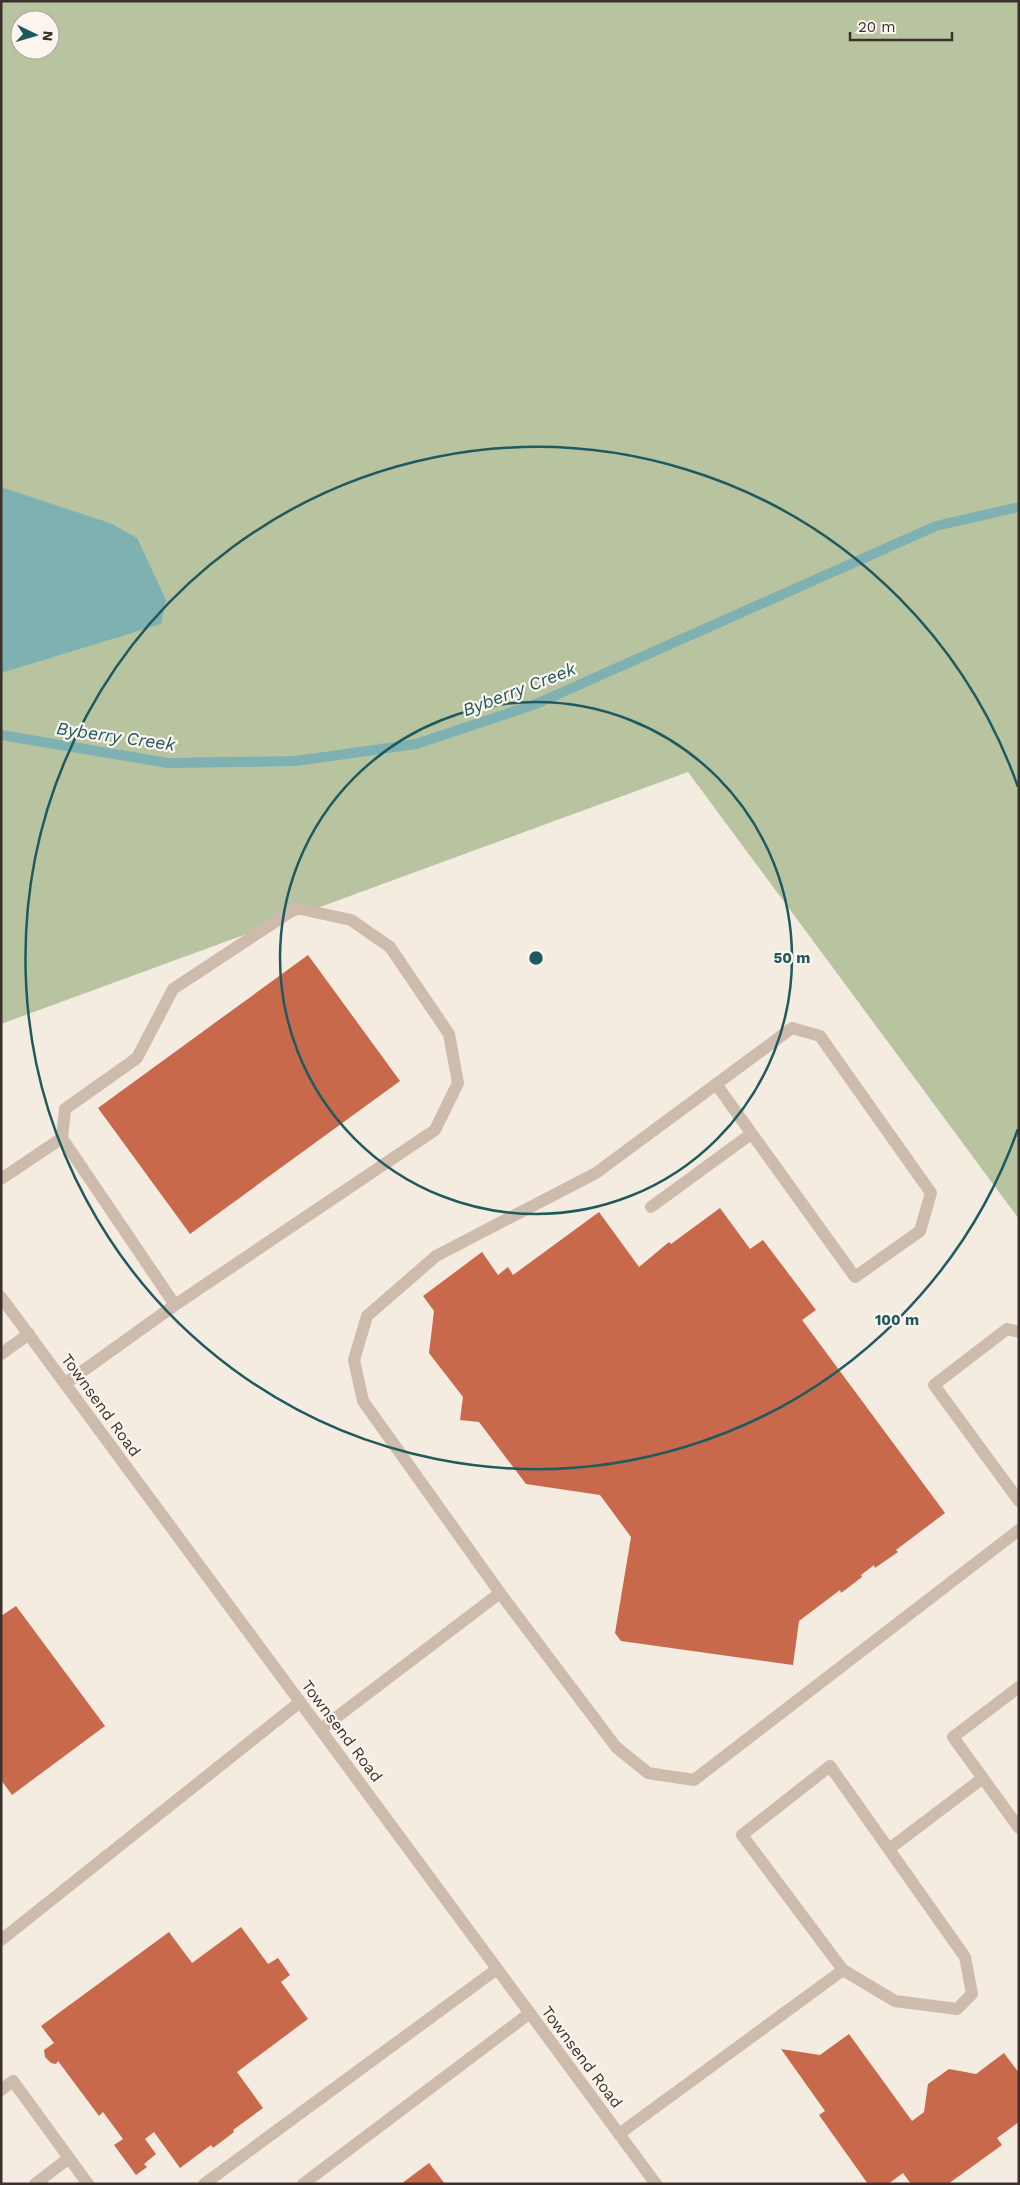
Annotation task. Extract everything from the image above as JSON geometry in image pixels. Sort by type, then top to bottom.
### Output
[{"type":"street","points":[[66,1383],[175,1305],[435,1130],[458,1083],[449,1034],[390,947],[350,920],[296,908],[173,989],[137,1058],[65,1109],[62,1138],[175,1305]]},
{"type":"street","points":[[716,1084],[855,1277],[920,1231],[931,1194],[820,1036],[792,1028],[716,1084],[596,1173],[436,1256],[367,1316],[354,1360],[363,1401],[500,1592],[616,1747],[648,1773],[694,1780],[1019,1530]]},
{"type":"street","points":[[651,1207],[751,1134]]},
{"type":"street","points":[[1,1179],[62,1138]]},
{"type":"street","name":"Townsend Road","points":[[1,1297],[656,2184]]},
{"type":"street","points":[[1019,1332],[1007,1329],[934,1385],[1019,1501]]},
{"type":"street","points":[[1,1354],[29,1334]]},
{"type":"street","points":[[321,1729],[500,1592]]},
{"type":"street","points":[[1019,1687],[953,1737],[1019,1828]]},
{"type":"street","points":[[2,1939],[300,1702]]},
{"type":"street","points":[[830,1766],[965,1957],[972,1994],[957,2009],[895,2001],[843,1970],[742,1835],[830,1766]]},
{"type":"street","points":[[889,1849],[983,1778]]},
{"type":"street","points":[[204,2184],[497,1969]]},
{"type":"street","points":[[619,2134],[843,1970]]},
{"type":"street","points":[[303,2184],[530,2013]]},
{"type":"street","points":[[1,2090],[13,2081],[88,2184]]},
{"type":"street","points":[[35,2184],[70,2158]]},
{"type":"green space","points":[[1,1],[1019,1],[1019,1219],[688,772],[1,1024]]},
{"type":"water","points":[[1,487],[110,523],[137,538],[166,600],[161,624],[1,673]]},
{"type":"building","points":[[308,955],[400,1081],[190,1234],[98,1108]]},
{"type":"building","points":[[720,1208],[750,1249],[763,1240],[816,1310],[802,1320],[945,1513],[896,1550],[898,1552],[875,1568],[874,1565],[841,1593],[840,1590],[799,1621],[793,1665],[621,1641],[615,1633],[631,1537],[600,1495],[526,1484],[479,1422],[460,1420],[463,1397],[429,1353],[434,1311],[423,1296],[482,1252],[498,1275],[508,1267],[513,1275],[599,1212],[639,1267],[669,1242],[671,1244]]},
{"type":"building","points":[[16,1606],[105,1726],[12,1795],[1,1780],[1,1616]]},
{"type":"building","points":[[241,1927],[268,1964],[278,1958],[290,1975],[281,1982],[308,2019],[237,2072],[263,2108],[233,2130],[234,2132],[213,2148],[211,2145],[180,2168],[154,2132],[145,2139],[156,2154],[144,2164],[147,2167],[136,2175],[114,2145],[123,2139],[103,2112],[99,2116],[58,2061],[56,2064],[51,2063],[45,2057],[44,2050],[54,2043],[41,2026],[169,1932],[192,1963]]},
{"type":"building","points":[[849,2034],[912,2121],[924,2112],[928,2084],[949,2069],[976,2074],[1004,2053],[1019,2073],[1019,2122],[997,2138],[1002,2145],[948,2184],[911,2184],[903,2173],[888,2184],[868,2184],[819,2115],[825,2111],[781,2049],[820,2055]]},
{"type":"building","points":[[429,2163],[445,2184],[401,2184]]},
{"type":"waterway","name":"Byberry Creek","points":[[1,735],[168,763],[296,761],[416,744],[536,704],[936,526],[1019,507]]}]
